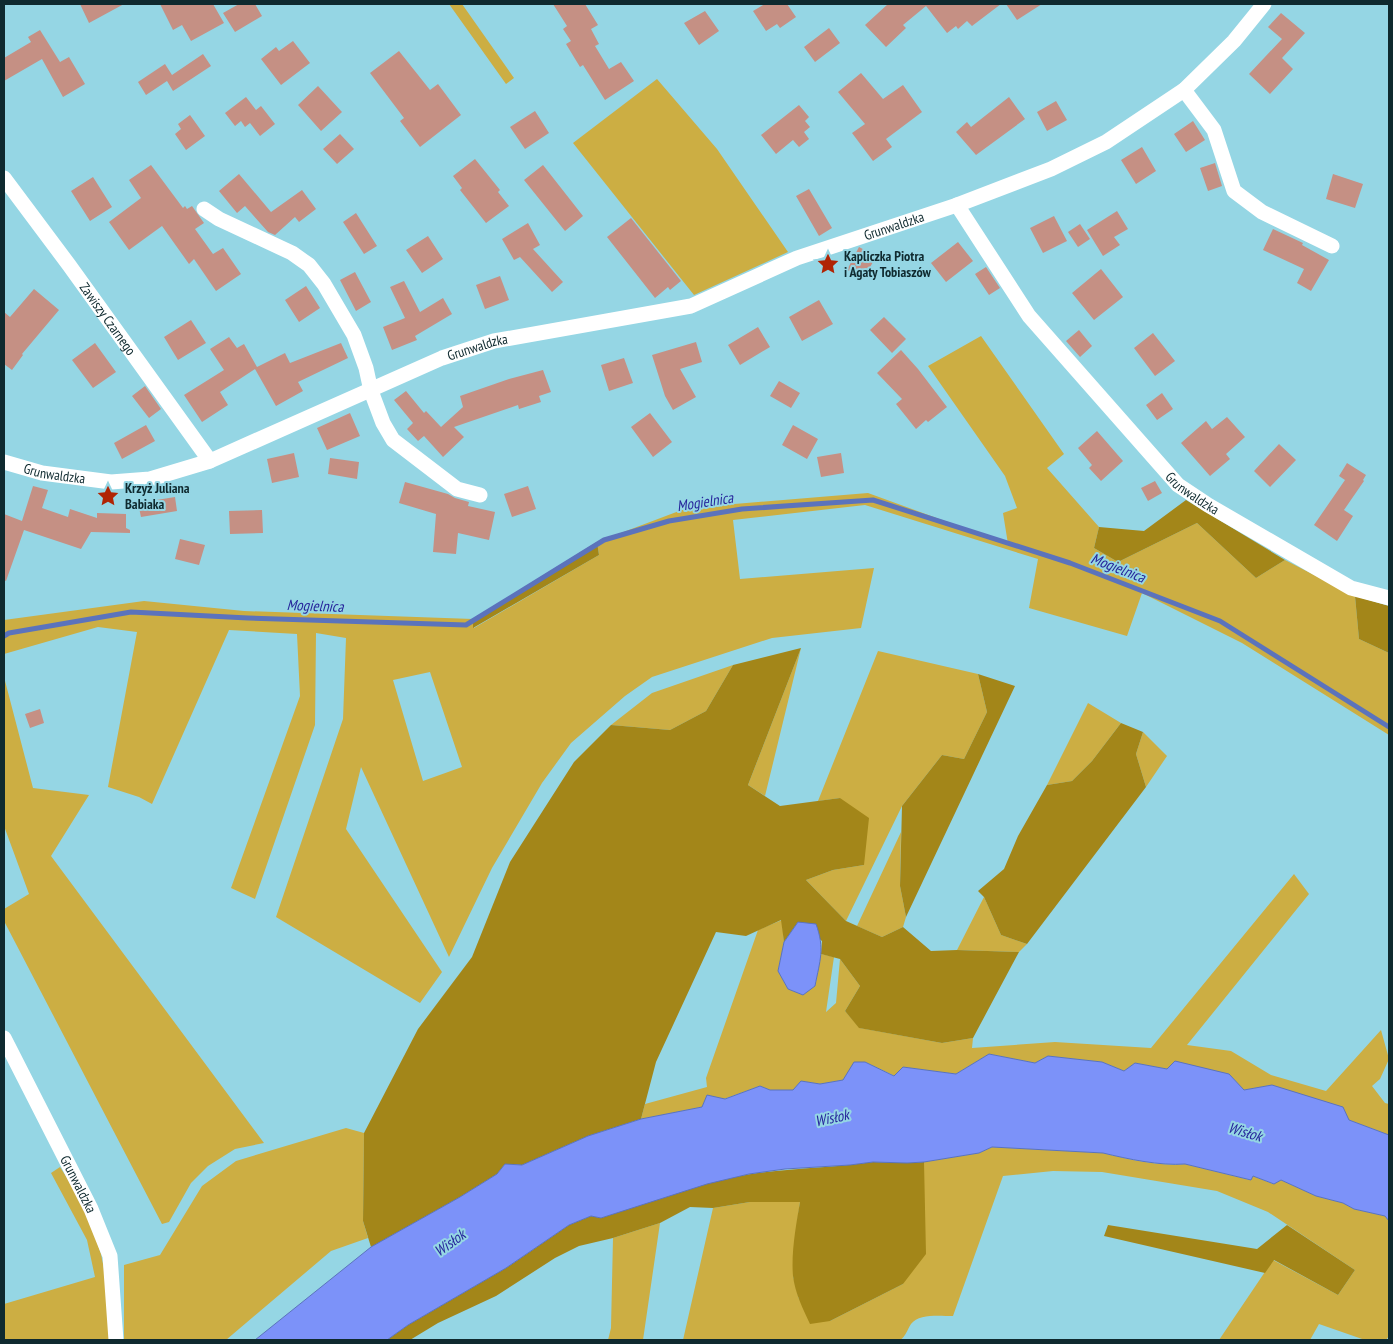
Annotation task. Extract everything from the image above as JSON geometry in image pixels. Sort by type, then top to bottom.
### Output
[{"type":"street","name":"Grunwaldzka","points":[[4,462],[42,473],[111,482],[150,479],[210,461],[442,358],[494,341],[692,306],[797,258],[957,205],[1051,169],[1106,142],[1184,90],[1234,41],[1264,4]]},
{"type":"street","points":[[1184,90],[1214,130],[1234,192],[1262,212],[1332,246]]},
{"type":"street","name":"Zawiszy Czarnego","points":[[4,178],[210,461]]},
{"type":"street","name":"Grunwaldzka","points":[[957,205],[1029,316],[1178,485],[1208,505],[1351,588],[1389,598]]},
{"type":"street","points":[[204,209],[219,220],[292,253],[309,265],[324,284],[354,335],[366,368],[371,391],[383,423],[393,440],[457,490],[480,495]]},
{"type":"street","name":"Grunwaldzka","points":[[4,1038],[91,1209],[110,1256],[116,1340]]},
{"type":"shaded area","points":[[449,4],[462,4],[514,78],[506,84]]},
{"type":"shaded area","points":[[657,79],[717,149],[788,252],[694,295],[573,143]]},
{"type":"shaded area","points":[[981,336],[1064,454],[1047,468],[1099,527],[1094,548],[1118,562],[1197,523],[1256,578],[1285,560],[1355,596],[1359,639],[1389,653],[1389,735],[1242,643],[1142,593],[1127,636],[1029,608],[1038,559],[865,505],[733,520],[740,579],[874,568],[861,628],[772,638],[652,677],[625,696],[571,743],[542,783],[492,868],[449,957],[361,767],[346,829],[442,972],[420,1003],[276,917],[343,719],[346,638],[316,633],[315,725],[255,899],[231,888],[300,696],[297,634],[229,630],[152,804],[139,797],[108,787],[137,632],[98,627],[4,654],[4,620],[144,601],[244,611],[473,619],[474,628],[599,555],[597,542],[687,508],[868,493],[1008,544],[1003,513],[1017,508],[1005,476],[928,366]],"holes":[[[430,672],[462,767],[423,781],[393,680]]]},
{"type":"shaded area","points":[[1186,500],[1285,560],[1256,578],[1197,523],[1118,562],[1094,548],[1099,527],[1144,531]]},
{"type":"shaded area","points":[[597,542],[599,555],[473,628],[473,619]]},
{"type":"shaded area","points":[[1355,596],[1389,606],[1389,653],[1359,639]]},
{"type":"shaded area","points":[[801,648],[765,796],[748,785]]},
{"type":"shaded area","points":[[801,648],[748,785],[780,806],[840,798],[869,818],[864,865],[833,870],[806,880],[846,921],[882,937],[903,927],[931,951],[1019,952],[973,1038],[942,1043],[859,1028],[845,1011],[860,986],[840,959],[821,954],[822,941],[798,922],[784,942],[781,920],[746,936],[716,932],[656,1062],[641,1119],[588,1136],[522,1165],[505,1164],[497,1174],[460,1197],[371,1247],[363,1221],[364,1133],[418,1029],[472,957],[510,862],[574,762],[611,725],[670,730],[706,711],[733,665]]},
{"type":"shaded area","points":[[878,651],[978,674],[987,712],[964,759],[942,755],[902,806],[846,921],[806,880],[833,870],[864,865],[840,798],[818,801]]},
{"type":"shaded area","points":[[733,665],[706,711],[670,730],[611,725],[652,693]]},
{"type":"shaded area","points":[[978,674],[1015,686],[906,917],[900,886],[902,806],[942,755],[964,759],[987,712]]},
{"type":"shaded area","points":[[4,677],[33,788],[89,795],[51,856],[264,1143],[235,1149],[208,1166],[191,1183],[169,1222],[162,1224],[4,921],[4,909],[29,894],[4,826]]},
{"type":"shaded area","points":[[1088,703],[1121,723],[1092,761],[1072,781],[1047,785]]},
{"type":"shaded area","points":[[1121,723],[1143,732],[1136,754],[1146,787],[1027,944],[1001,935],[984,897],[978,891],[1004,869],[1018,836],[1047,785],[1072,781],[1092,761]]},
{"type":"shaded area","points":[[1143,732],[1167,756],[1146,787],[1136,754]]},
{"type":"shaded area","points":[[901,832],[900,886],[906,917],[903,927],[882,937],[857,926]]},
{"type":"shaded area","points":[[1294,874],[1309,894],[1187,1045],[1231,1051],[1271,1075],[1326,1091],[1381,1030],[1389,1059],[1380,1079],[1372,1086],[1385,1103],[1389,1104],[1389,1135],[1349,1120],[1272,1085],[1244,1090],[1229,1074],[1167,1069],[1135,1063],[1124,1071],[1102,1062],[1048,1056],[1035,1063],[989,1054],[956,1074],[903,1067],[895,1076],[865,1062],[843,1080],[820,1084],[801,1081],[793,1090],[770,1090],[760,1086],[724,1099],[707,1095],[702,1107],[641,1119],[645,1104],[707,1087],[706,1078],[758,930],[782,920],[784,942],[778,971],[788,989],[803,995],[815,986],[821,954],[834,957],[826,1012],[836,1003],[840,959],[860,986],[845,1011],[860,1028],[942,1043],[973,1038],[972,1048],[1055,1042],[1151,1048]]},
{"type":"shaded area","points":[[984,897],[1001,935],[1027,944],[1019,952],[957,950]]},
{"type":"shaded area","points":[[346,1128],[364,1133],[363,1221],[368,1238],[331,1251],[226,1340],[124,1340],[124,1265],[160,1255],[202,1186],[236,1161]]},
{"type":"shaded area","points":[[992,1147],[1103,1153],[1155,1163],[1185,1164],[1250,1180],[1253,1176],[1273,1184],[1281,1180],[1316,1196],[1343,1203],[1354,1209],[1385,1216],[1389,1221],[1389,1336],[1386,1340],[1365,1340],[1319,1324],[1310,1340],[1219,1340],[1273,1260],[1338,1295],[1355,1270],[1268,1212],[1217,1191],[1102,1172],[1053,1171],[1003,1176],[953,1316],[919,1318],[911,1324],[900,1340],[683,1340],[713,1208],[750,1202],[800,1202],[793,1276],[799,1299],[830,1321],[903,1284],[924,1189],[924,1162],[979,1153]]},
{"type":"shaded area","points":[[873,1162],[924,1162],[926,1254],[903,1284],[830,1321],[810,1324],[796,1289],[793,1276],[793,1258],[800,1202],[750,1202],[713,1208],[690,1207],[660,1223],[613,1238],[579,1246],[555,1258],[496,1296],[438,1323],[410,1340],[387,1340],[408,1325],[506,1268],[569,1225],[591,1216],[601,1218],[675,1193],[732,1177]]},
{"type":"shaded area","points":[[60,1167],[85,1206],[101,1254],[110,1299],[110,1340],[4,1340],[4,1304],[95,1277],[87,1240],[51,1173]]},
{"type":"shaded area","points":[[660,1223],[643,1340],[608,1340],[611,1328],[613,1238]]},
{"type":"shaded area","points":[[1108,1225],[1257,1249],[1287,1225],[1355,1270],[1338,1295],[1274,1260],[1265,1273],[1104,1236]]},
{"type":"water","points":[[798,922],[816,924],[821,948],[815,986],[803,995],[788,989],[778,971],[784,942]]},
{"type":"water","name":"Wisłok","points":[[989,1054],[1035,1063],[1048,1056],[1102,1062],[1124,1071],[1135,1063],[1167,1069],[1175,1061],[1229,1074],[1244,1090],[1272,1085],[1343,1107],[1349,1120],[1389,1135],[1389,1221],[1385,1216],[1354,1209],[1343,1203],[1316,1196],[1281,1180],[1274,1184],[1253,1176],[1251,1180],[1185,1164],[1155,1163],[1103,1153],[992,1147],[979,1153],[924,1162],[873,1162],[785,1169],[749,1174],[707,1184],[601,1218],[591,1216],[569,1225],[506,1268],[408,1325],[387,1340],[255,1340],[371,1247],[460,1197],[497,1174],[505,1164],[522,1165],[588,1136],[641,1119],[702,1107],[707,1095],[725,1099],[760,1086],[770,1090],[793,1090],[801,1081],[820,1084],[843,1080],[854,1062],[865,1062],[894,1076],[903,1067],[956,1074]]},
{"type":"building","points":[[80,4],[124,4],[89,23]]},
{"type":"building","points":[[160,4],[213,4],[224,23],[191,41],[182,25],[173,30]]},
{"type":"building","points":[[239,4],[255,4],[262,16],[235,32],[223,13]]},
{"type":"building","points":[[553,4],[585,4],[598,25],[591,29],[599,44],[595,46],[609,69],[621,62],[634,81],[605,100],[583,65],[580,67],[566,44],[571,41],[563,29],[567,26]]},
{"type":"building","points":[[765,4],[787,4],[796,17],[780,28],[777,24],[766,31],[753,11]]},
{"type":"building","points":[[888,4],[1001,4],[972,26],[967,21],[958,29],[956,26],[947,33],[926,6],[903,25],[906,28],[886,47],[865,25]]},
{"type":"building","points":[[1006,4],[1042,4],[1017,20]]},
{"type":"building","points":[[705,11],[719,31],[699,45],[684,23]]},
{"type":"building","points":[[1281,13],[1305,33],[1282,58],[1293,69],[1270,94],[1249,74],[1282,39],[1268,27]]},
{"type":"building","points":[[829,28],[840,43],[815,62],[804,47]]},
{"type":"building","points":[[40,30],[60,62],[69,57],[85,84],[63,97],[42,59],[4,81],[4,58],[31,42],[28,37]]},
{"type":"building","points":[[293,41],[310,63],[281,85],[261,59],[276,47],[279,51]]},
{"type":"building","points":[[399,51],[430,90],[438,84],[461,115],[420,147],[400,121],[404,118],[370,73]]},
{"type":"building","points":[[203,54],[211,66],[173,91],[167,81],[146,95],[138,82],[165,64],[172,75]]},
{"type":"building","points":[[861,73],[883,99],[903,85],[922,112],[886,139],[892,147],[873,161],[852,133],[865,124],[838,92]]},
{"type":"building","points":[[318,86],[342,112],[321,131],[298,105]]},
{"type":"building","points":[[246,97],[256,110],[261,106],[275,124],[260,136],[250,123],[245,127],[241,121],[235,126],[225,113]]},
{"type":"building","points":[[1009,97],[1025,119],[976,155],[956,132],[967,122],[971,127]]},
{"type":"building","points":[[1056,101],[1067,120],[1047,131],[1037,112]]},
{"type":"building","points":[[799,105],[809,117],[805,121],[810,127],[804,132],[809,139],[799,147],[793,140],[776,154],[761,135]]},
{"type":"building","points":[[535,111],[549,133],[525,149],[510,127]]},
{"type":"building","points":[[190,115],[205,136],[186,150],[175,134],[181,129],[178,124]]},
{"type":"building","points":[[1193,121],[1205,140],[1186,152],[1174,134]]},
{"type":"building","points":[[340,134],[354,149],[337,164],[323,149]]},
{"type":"building","points":[[1142,147],[1156,171],[1136,184],[1121,160]]},
{"type":"building","points":[[475,159],[500,190],[498,192],[509,206],[486,223],[460,190],[462,188],[453,176]]},
{"type":"building","points":[[1215,163],[1222,186],[1208,191],[1200,168]]},
{"type":"building","points":[[151,165],[183,208],[185,206],[187,209],[192,206],[204,223],[195,229],[213,254],[223,248],[241,274],[216,291],[194,259],[189,264],[162,226],[129,250],[109,222],[141,198],[129,180]]},
{"type":"building","points":[[543,165],[583,216],[565,231],[524,180]]},
{"type":"building","points":[[239,174],[271,212],[302,190],[316,209],[299,222],[295,217],[275,235],[268,232],[245,206],[237,213],[219,191]]},
{"type":"building","points":[[1333,174],[1363,184],[1355,208],[1326,199]]},
{"type":"building","points":[[93,177],[112,207],[90,221],[71,191]]},
{"type":"building","points":[[809,189],[832,228],[819,236],[796,196]]},
{"type":"building","points":[[1117,211],[1128,229],[1114,237],[1120,245],[1103,256],[1087,230]]},
{"type":"building","points":[[356,213],[377,246],[364,254],[343,222]]},
{"type":"building","points":[[1054,216],[1067,241],[1043,253],[1030,228]]},
{"type":"building","points":[[631,218],[681,281],[670,290],[668,287],[655,298],[607,237]]},
{"type":"building","points":[[528,223],[540,245],[533,249],[563,282],[552,292],[520,257],[514,260],[502,239]]},
{"type":"building","points":[[1080,224],[1090,239],[1078,247],[1068,232]]},
{"type":"building","points":[[1273,229],[1303,243],[1302,245],[1329,260],[1311,291],[1297,283],[1304,269],[1263,250]]},
{"type":"building","points":[[428,236],[443,259],[422,273],[406,250]]},
{"type":"building","points":[[958,242],[973,261],[946,282],[931,263]]},
{"type":"building","points":[[859,247],[876,256],[864,279],[847,270]]},
{"type":"building","points":[[986,267],[1000,288],[989,295],[975,274]]},
{"type":"building","points":[[1101,269],[1123,297],[1094,320],[1072,293]]},
{"type":"building","points":[[355,272],[371,302],[356,311],[340,280]]},
{"type":"building","points":[[500,276],[509,300],[485,309],[476,285]]},
{"type":"building","points":[[404,281],[420,312],[443,298],[452,314],[415,336],[417,340],[392,350],[383,327],[405,318],[390,287]]},
{"type":"building","points":[[306,286],[320,308],[299,322],[285,300]]},
{"type":"building","points":[[34,289],[59,310],[22,354],[12,370],[4,364],[4,312],[10,317]]},
{"type":"building","points":[[819,300],[833,324],[802,341],[789,317]]},
{"type":"building","points":[[884,317],[906,339],[892,353],[870,330]]},
{"type":"building","points":[[191,320],[206,343],[178,360],[164,337]]},
{"type":"building","points":[[758,327],[770,347],[740,365],[728,345]]},
{"type":"building","points":[[1079,330],[1092,346],[1080,357],[1066,341]]},
{"type":"building","points":[[1153,333],[1175,361],[1155,376],[1134,348]]},
{"type":"building","points":[[229,337],[237,348],[244,344],[257,367],[285,353],[290,363],[341,343],[348,358],[298,382],[303,391],[276,406],[255,369],[220,392],[228,405],[202,422],[184,395],[224,370],[210,349]]},
{"type":"building","points":[[696,342],[702,362],[680,369],[696,397],[673,410],[665,396],[652,355]]},
{"type":"building","points":[[95,343],[116,372],[93,388],[72,360]]},
{"type":"building","points":[[901,350],[947,407],[928,422],[926,420],[916,429],[896,404],[902,399],[877,373]]},
{"type":"building","points":[[624,358],[633,383],[609,391],[601,365]]},
{"type":"building","points":[[543,370],[551,392],[539,396],[541,402],[519,409],[518,405],[454,427],[464,437],[443,457],[424,436],[418,441],[407,429],[413,423],[394,400],[406,391],[424,413],[426,411],[441,427],[463,407],[460,396],[509,379]]},
{"type":"building","points":[[779,381],[800,393],[791,408],[770,396]]},
{"type":"building","points":[[145,386],[161,409],[149,418],[132,396]]},
{"type":"building","points":[[1162,393],[1173,409],[1157,420],[1146,405]]},
{"type":"building","points":[[350,413],[360,436],[327,450],[317,428]]},
{"type":"building","points":[[650,413],[672,442],[653,457],[631,427]]},
{"type":"building","points":[[1227,417],[1245,437],[1226,454],[1230,459],[1210,476],[1181,443],[1206,421],[1212,429]]},
{"type":"building","points":[[146,425],[155,441],[122,459],[114,443]]},
{"type":"building","points":[[793,425],[818,439],[807,459],[782,445]]},
{"type":"building","points":[[1097,431],[1123,461],[1101,481],[1089,468],[1092,465],[1078,448]]},
{"type":"building","points":[[1279,444],[1296,460],[1270,487],[1254,471]]},
{"type":"building","points":[[294,453],[299,477],[272,483],[267,459]]},
{"type":"building","points":[[841,453],[844,473],[821,477],[817,457]]},
{"type":"building","points":[[330,458],[359,462],[357,479],[328,474]]},
{"type":"building","points":[[1347,463],[1366,475],[1344,510],[1353,516],[1337,541],[1314,525],[1345,480],[1339,476]]},
{"type":"building","points":[[1155,481],[1162,493],[1148,501],[1141,488]]},
{"type":"building","points":[[405,482],[469,502],[468,506],[495,512],[489,540],[458,533],[456,554],[433,552],[436,514],[399,503]]},
{"type":"building","points":[[33,486],[48,490],[42,508],[68,517],[70,509],[97,518],[97,513],[126,514],[126,528],[130,530],[130,533],[91,532],[81,549],[24,530],[6,581],[4,580],[4,514],[22,521]]},
{"type":"building","points":[[528,486],[536,509],[512,517],[504,494]]},
{"type":"building","points":[[175,497],[177,511],[141,517],[138,503]]},
{"type":"building","points":[[262,510],[263,533],[230,534],[229,511]]},
{"type":"building","points":[[180,539],[205,545],[199,565],[175,559]]},
{"type":"building","points":[[40,709],[44,723],[30,728],[25,714]]},
{"type":"waterway","name":"Mogielnica","points":[[4,636],[9,633],[131,612],[466,625],[604,540],[669,521],[742,509],[873,500],[1070,563],[1220,621],[1389,727]]},
{"type":"place","name":"Kapliczka Piotra i Agaty Tobiaszów","points":[[828,264]]},
{"type":"place","name":"Krzyż Juliana Babiaka","points":[[108,496]]}]
